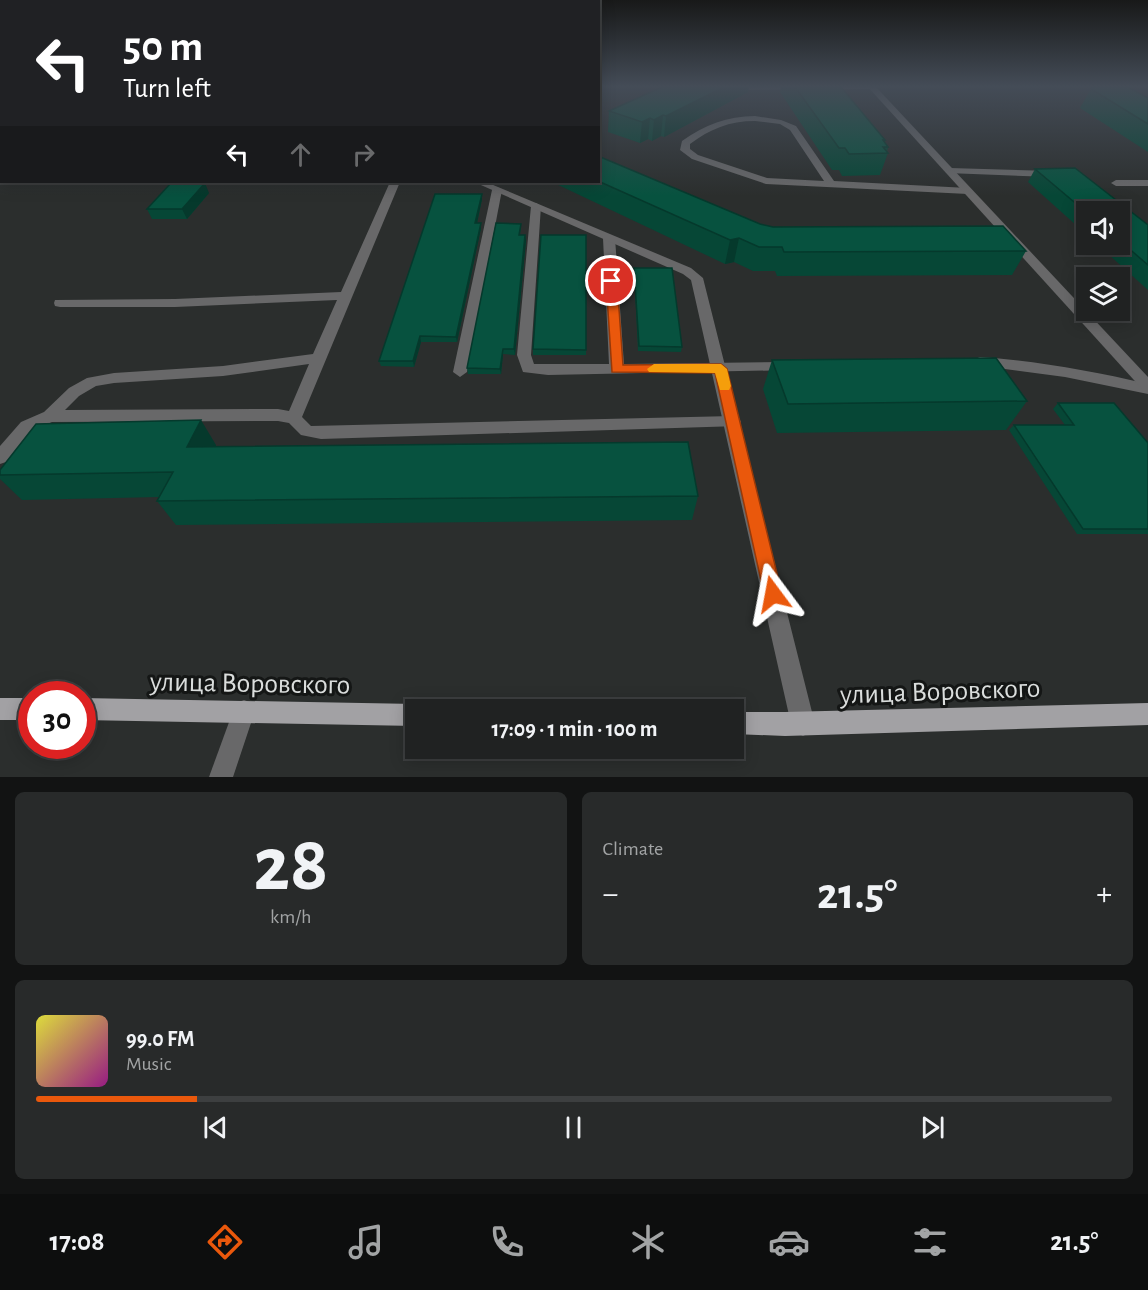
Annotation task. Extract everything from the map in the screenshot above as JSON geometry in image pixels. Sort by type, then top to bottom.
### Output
[{"type":"main road","points":[[0,708],[18,709]]},
{"type":"main road","name":"улица Воровского","points":[[96,710],[405,715]]},
{"type":"main road","name":"улица Воровского","points":[[744,723],[803,724],[1148,714]]},
{"type":"street","points":[[719,123],[700,132],[686,143],[686,150],[695,157],[766,181],[968,191]]},
{"type":"street","points":[[785,123],[793,127],[832,186]]},
{"type":"street","points":[[906,123],[968,191],[1001,234],[1148,388]]},
{"type":"street","points":[[950,171],[1065,175]]},
{"type":"street","points":[[294,418],[394,183]]},
{"type":"street","points":[[481,183],[697,278],[721,369],[803,724]]},
{"type":"street","points":[[1116,183],[1148,183]]},
{"type":"street","points":[[460,372],[497,190]]},
{"type":"street","points":[[536,206],[524,355],[528,368],[548,370],[721,369],[804,366]]},
{"type":"street","points":[[609,238],[617,369]]},
{"type":"street","points":[[60,303],[175,303],[347,296]]},
{"type":"street","points":[[0,457],[27,426],[50,416],[74,392],[92,382],[114,378],[214,372],[318,358]]},
{"type":"street","points":[[968,362],[1019,364],[1148,388]]},
{"type":"street","points":[[50,416],[278,415],[294,418],[307,430],[321,433],[733,422]]},
{"type":"street","points":[[221,777],[244,711]]},
{"type":"building","points":[[821,123],[871,123],[885,140],[883,140],[888,147],[883,147],[888,153],[849,154],[845,148],[839,148]]},
{"type":"building","points":[[600,157],[760,224],[773,227],[1003,226],[1026,251],[784,252],[782,247],[759,247],[739,238],[730,240],[600,182]]},
{"type":"building","points":[[1075,168],[1117,201],[1076,201],[1076,204],[1035,169]]},
{"type":"building","points":[[171,183],[205,183],[182,209],[147,209]]},
{"type":"building","points":[[435,194],[482,194],[475,223],[481,223],[456,337],[420,336],[413,361],[379,361]]},
{"type":"building","points":[[1130,211],[1148,225],[1148,265],[1130,249]]},
{"type":"building","points":[[496,223],[521,224],[519,235],[525,235],[514,349],[503,349],[500,369],[467,368]]},
{"type":"building","points":[[541,235],[586,235],[586,350],[533,349]]},
{"type":"building","points":[[634,268],[672,268],[682,347],[639,346]]},
{"type":"building","points":[[996,358],[1027,401],[788,404],[772,360]]},
{"type":"building","points":[[1058,403],[1114,403],[1148,443],[1148,529],[1083,529],[1014,425],[1074,425]]},
{"type":"building","points":[[201,420],[187,447],[688,442],[698,496],[157,501],[173,472],[0,475],[0,470],[36,424]]},
{"type":"slow traffic","points":[[654,369],[721,369],[725,386]]},
{"type":"route","points":[[611,281],[617,369],[721,369],[773,594]]}]
